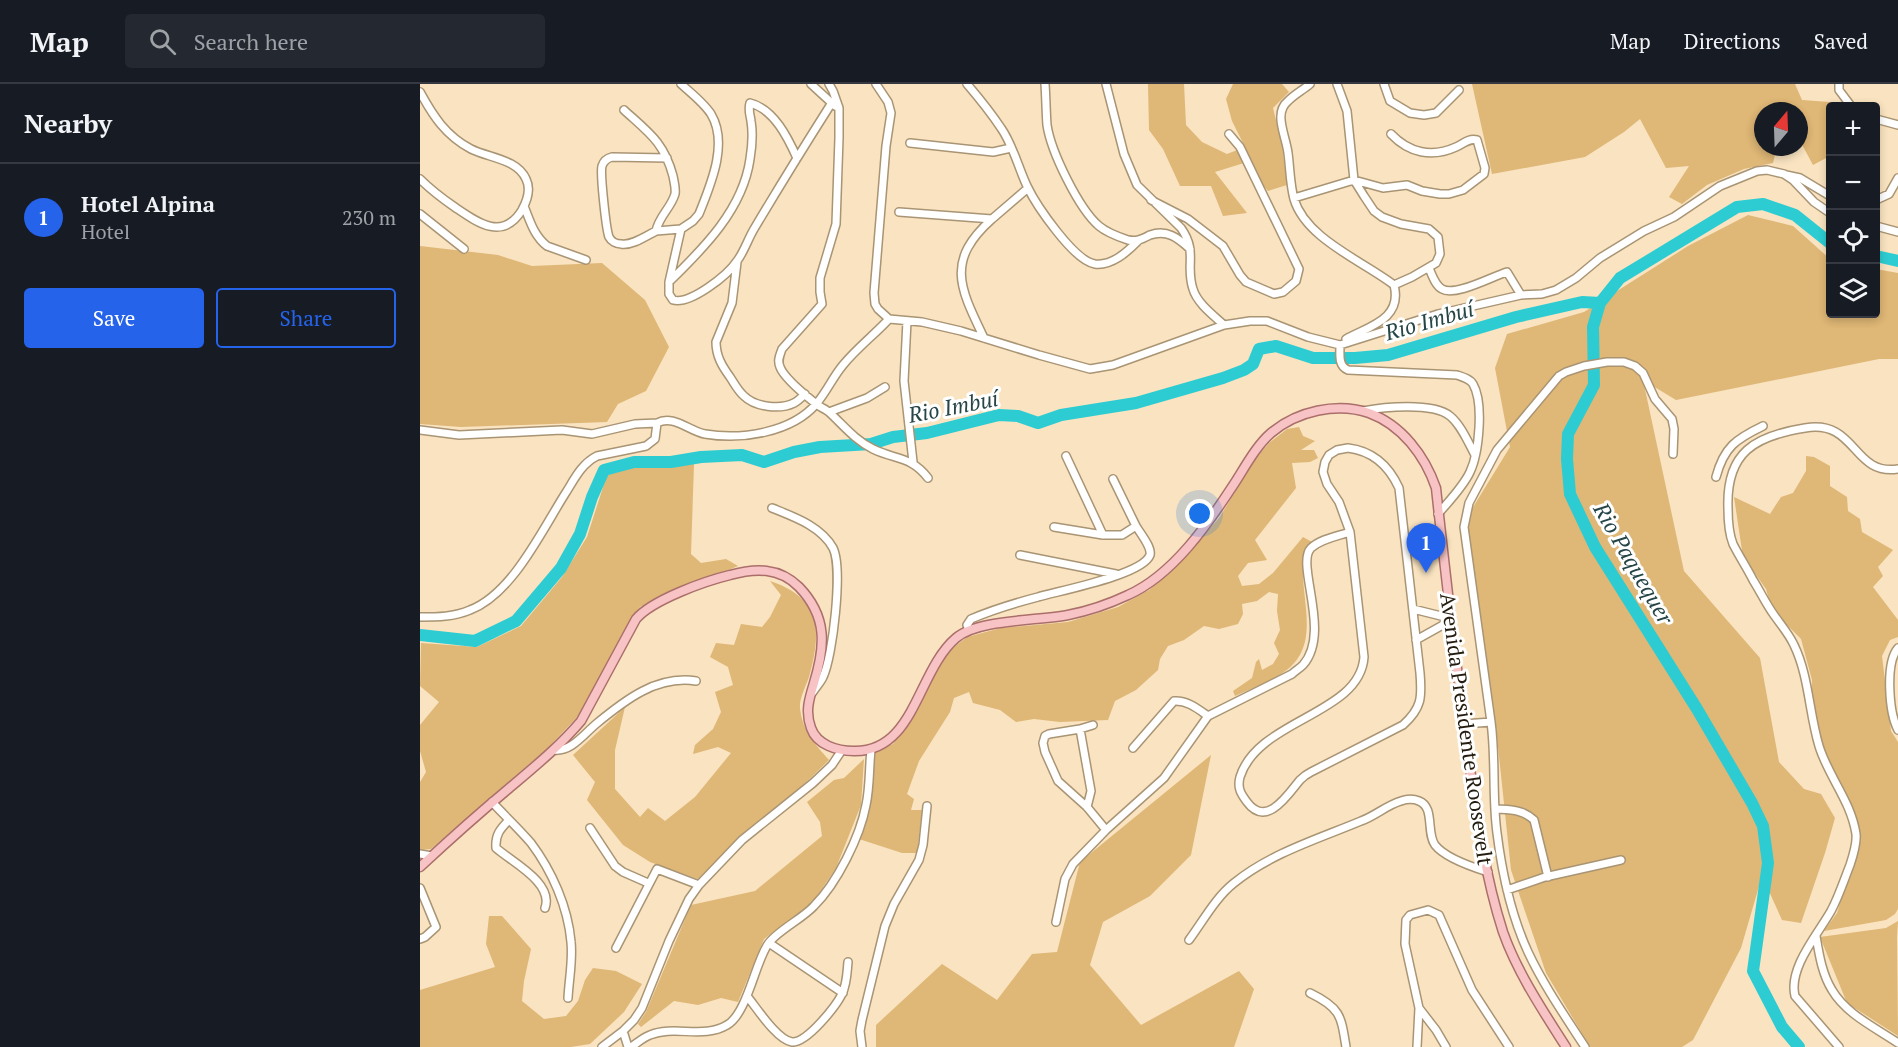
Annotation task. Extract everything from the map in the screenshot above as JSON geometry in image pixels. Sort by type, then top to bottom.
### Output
[{"type":"main road","name":"Avenida Presidente Roosevelt","points":[[871,750],[888,742],[901,728],[943,649],[959,635],[969,630],[996,624],[1067,615],[1131,594],[1152,580],[1190,544],[1214,515],[1257,448],[1270,434],[1286,423],[1316,411],[1335,408],[1363,411],[1376,416],[1402,434],[1415,448],[1430,470],[1436,488],[1449,619],[1475,801],[1488,872],[1504,933],[1516,961],[1565,1047]]},
{"type":"main road","points":[[420,867],[554,750],[581,721],[636,619],[642,612],[708,582],[747,571],[761,570],[780,574],[794,582],[808,597],[821,626],[823,641],[821,661],[808,706],[808,718],[812,732],[824,744],[842,750],[871,750]]},
{"type":"street","points":[[667,158],[612,157],[607,159],[602,167],[606,221],[609,236],[617,244],[630,244],[656,231],[681,229],[699,214],[713,175],[719,147],[711,114],[681,84]]},
{"type":"street","points":[[811,84],[831,104],[839,108]]},
{"type":"street","points":[[829,84],[839,108],[837,204],[836,224],[820,278],[822,304],[783,349],[778,364],[783,374],[816,405],[829,412],[859,441],[873,449],[912,462],[928,478]]},
{"type":"street","points":[[876,84],[888,102],[891,113],[886,146],[874,293],[878,309],[889,319],[962,331],[1059,361],[1097,369],[1224,325],[1267,321],[1340,349],[1416,319],[1521,295],[1548,293],[1566,285],[1615,248],[1674,217],[1720,186],[1757,171],[1767,170],[1800,177],[1826,193]]},
{"type":"street","points":[[958,84],[968,85],[1002,128],[1028,188],[1055,229],[1073,251],[1083,259],[1095,264],[1108,262],[1122,256],[1138,241],[1161,233],[1177,238],[1190,249]]},
{"type":"street","points":[[1045,84],[1047,127],[1052,144],[1077,198],[1089,216],[1101,228],[1129,240],[1138,241]]},
{"type":"street","points":[[1106,84],[1130,171],[1137,184],[1151,200],[1181,228],[1190,243],[1192,289],[1198,299],[1224,325]]},
{"type":"street","points":[[1310,84],[1281,107],[1280,115],[1294,198],[1300,212],[1311,227],[1394,285]]},
{"type":"street","points":[[1337,84],[1347,111],[1354,180],[1374,211],[1382,217],[1401,224],[1429,229],[1438,237],[1440,254],[1436,263],[1394,285]]},
{"type":"street","points":[[1384,84],[1390,101],[1410,113],[1424,115],[1436,113],[1459,90]]},
{"type":"street","points":[[1839,84],[1839,90],[1848,102]]},
{"type":"street","points":[[420,92],[444,130],[471,148],[510,164],[520,171],[526,179],[528,188],[524,206],[517,217],[509,224],[498,227],[486,226],[474,220],[420,179]]},
{"type":"street","points":[[669,282],[718,231],[744,183],[751,152],[750,103],[756,105],[777,122],[797,158]]},
{"type":"street","points":[[681,229],[669,282],[670,298],[679,302],[724,276],[737,262],[831,104]]},
{"type":"street","points":[[624,110],[660,144],[667,158],[675,186],[675,193],[660,217],[656,231]]},
{"type":"street","points":[[1880,120],[1898,125]]},
{"type":"street","points":[[1151,200],[1188,219],[1223,246],[1246,282],[1274,294],[1290,288],[1298,275],[1299,269],[1296,261],[1240,147],[1229,134]]},
{"type":"street","points":[[1294,198],[1354,180],[1383,188],[1407,185],[1422,191],[1449,194],[1463,190],[1482,177],[1485,168],[1477,140],[1469,140],[1441,153],[1430,153],[1416,151],[1397,141],[1391,134]]},
{"type":"street","points":[[910,143],[993,152],[1011,148]]},
{"type":"street","points":[[1784,174],[1826,210]]},
{"type":"street","points":[[1880,198],[1889,194],[1898,178]]},
{"type":"street","points":[[984,338],[966,301],[961,275],[967,249],[972,239],[992,219],[1028,188]]},
{"type":"street","points":[[524,206],[536,236],[543,243],[586,260]]},
{"type":"street","points":[[898,212],[992,219]]},
{"type":"street","points":[[420,214],[464,249]]},
{"type":"street","points":[[1880,227],[1898,232]]},
{"type":"street","points":[[737,262],[732,303],[716,342],[719,360],[742,395],[753,402],[783,406],[795,402],[805,394]]},
{"type":"street","points":[[1429,268],[1438,287],[1448,291],[1471,286],[1507,272],[1521,295]]},
{"type":"street","points":[[1394,285],[1395,295],[1392,308],[1373,327],[1343,341],[1340,349],[1340,362],[1348,370],[1457,375],[1472,382],[1479,411],[1479,435],[1475,455],[1470,472],[1463,483],[1438,513]]},
{"type":"street","points":[[420,430],[459,435],[562,430],[592,434],[665,420],[673,421],[695,432],[753,435],[787,424],[816,405],[843,365],[889,319]]},
{"type":"street","points":[[907,321],[904,375],[912,462]]},
{"type":"street","points":[[1585,1047],[1548,989],[1528,951],[1507,890],[1497,830],[1494,746],[1464,527],[1469,503],[1505,439],[1559,376],[1584,366],[1624,362],[1635,366],[1643,373],[1655,399],[1672,419],[1673,454]]},
{"type":"street","points":[[829,412],[867,398],[885,387]]},
{"type":"street","points":[[1363,411],[1386,408],[1440,411],[1451,417],[1457,424],[1475,455]]},
{"type":"street","points":[[420,616],[456,615],[471,610],[496,595],[507,585],[520,566],[583,466],[597,456],[646,446],[655,439],[657,423]]},
{"type":"street","points":[[1716,477],[1719,465],[1728,448],[1738,439],[1763,426]]},
{"type":"street","points":[[1839,1047],[1795,996],[1793,989],[1798,968],[1841,890],[1851,860],[1856,837],[1855,829],[1819,746],[1801,660],[1793,642],[1766,603],[1732,542],[1727,495],[1731,476],[1748,448],[1768,436],[1806,427],[1829,427],[1841,435],[1867,463],[1886,470],[1898,469]]},
{"type":"street","points":[[1749,433],[1757,441]]},
{"type":"street","points":[[1357,449],[1382,462],[1393,474],[1399,488],[1413,609],[1421,691],[1419,705],[1414,715],[1389,733],[1311,771],[1301,779],[1280,805],[1271,810],[1259,811],[1250,805],[1239,790],[1239,783],[1242,772],[1257,750],[1270,739],[1335,700],[1354,685],[1361,674],[1364,657],[1350,532],[1339,501],[1327,484],[1323,472],[1329,455],[1337,450],[1357,449]]},
{"type":"street","points":[[1066,456],[1103,535]]},
{"type":"street","points":[[969,630],[967,625],[971,619],[987,612],[1119,574],[1142,565],[1150,555],[1150,550],[1113,479]]},
{"type":"street","points":[[772,508],[812,526],[833,548],[836,559],[835,609],[828,659],[823,677],[811,694]]},
{"type":"street","points":[[1054,527],[1103,535],[1122,535],[1136,526]]},
{"type":"street","points":[[1056,922],[1065,879],[1073,864],[1106,830],[1164,778],[1208,716],[1292,674],[1303,665],[1314,642],[1316,628],[1307,563],[1309,552],[1319,543],[1350,532]]},
{"type":"street","points":[[1020,555],[1119,574]]},
{"type":"street","points":[[1413,609],[1449,619]]},
{"type":"street","points":[[1416,640],[1449,619]]},
{"type":"street","points":[[1898,648],[1893,655],[1890,673],[1890,701],[1898,730]]},
{"type":"street","points":[[554,750],[561,751],[570,747],[596,723],[631,697],[651,686],[677,681],[696,681]]},
{"type":"street","points":[[1133,748],[1174,701],[1181,700],[1208,716]]},
{"type":"street","points":[[1464,724],[1491,722]]},
{"type":"street","points":[[1093,725],[1049,734],[1045,736],[1043,743],[1058,781],[1087,807],[1106,830]]},
{"type":"street","points":[[1080,729],[1091,791],[1087,807]]},
{"type":"street","points":[[602,1047],[623,1031],[642,1008],[669,941],[689,899],[699,885],[742,840],[813,783],[832,765],[842,750]]},
{"type":"street","points":[[623,1031],[630,1047],[649,1035],[659,1032],[689,1032],[722,1028],[730,1024],[747,996],[769,943],[814,906],[839,871],[856,837],[866,805],[871,750]]},
{"type":"street","points":[[1189,940],[1225,890],[1249,872],[1318,837],[1376,815],[1399,801],[1416,799],[1423,802],[1429,814],[1431,838],[1437,848],[1464,864],[1488,872]]},
{"type":"street","points":[[492,802],[530,843],[561,897],[571,943],[568,998]]},
{"type":"street","points":[[862,1047],[860,1031],[862,1020],[885,926],[894,904],[919,860],[927,806]]},
{"type":"street","points":[[1496,809],[1520,811],[1533,820],[1548,877]]},
{"type":"street","points":[[508,820],[498,832],[495,840],[496,848],[532,874],[546,896],[545,908]]},
{"type":"street","points":[[590,828],[615,866],[648,883]]},
{"type":"street","points":[[420,854],[432,856]]},
{"type":"street","points":[[1507,890],[1548,877],[1621,860]]},
{"type":"street","points":[[616,948],[657,869],[699,885]]},
{"type":"street","points":[[420,888],[436,927],[420,939]]},
{"type":"street","points":[[1417,1047],[1419,1008],[1405,944],[1405,929],[1406,920],[1410,915],[1428,910],[1439,915],[1472,990],[1509,1047]]},
{"type":"street","points":[[1816,936],[1821,962],[1832,990],[1841,1002],[1898,1043]]},
{"type":"street","points":[[769,943],[843,993]]},
{"type":"street","points":[[747,996],[774,1030],[792,1042],[797,1041],[825,1018],[843,993],[848,962]]},
{"type":"street","points":[[1310,993],[1336,1011],[1342,1022],[1346,1047]]},
{"type":"street","points":[[1419,1008],[1446,1047]]},
{"type":"shaded area","points":[[1148,84],[1184,84],[1186,125],[1202,142],[1227,154],[1245,147],[1232,121],[1226,99],[1233,84],[1282,84],[1289,92],[1273,108],[1282,145],[1287,185],[1268,191],[1244,163],[1215,172],[1247,213],[1223,216],[1211,186],[1180,186],[1163,149],[1149,130]]},
{"type":"shaded area","points":[[1472,84],[1795,84],[1802,100],[1830,102],[1826,102],[1826,158],[1813,165],[1808,156],[1808,102],[1754,102],[1754,156],[1775,156],[1773,163],[1744,169],[1707,185],[1682,204],[1669,197],[1689,166],[1666,168],[1640,119],[1585,157],[1492,174]]},
{"type":"shaded area","points":[[1748,215],[1793,226],[1826,255],[1826,318],[1880,318],[1880,270],[1898,273],[1898,359],[1879,359],[1676,400],[1643,380],[1684,571],[1760,658],[1779,762],[1804,789],[1821,794],[1835,818],[1801,923],[1782,920],[1762,876],[1741,948],[1693,1040],[1682,1047],[1590,1047],[1546,973],[1511,870],[1495,718],[1467,517],[1510,447],[1495,368],[1507,334],[1584,312],[1688,246]]},
{"type":"shaded area","points":[[420,246],[498,255],[532,266],[602,263],[645,300],[669,347],[646,391],[618,404],[607,422],[461,427],[420,424]]},
{"type":"shaded area","points":[[1299,427],[1303,436],[1315,441],[1301,450],[1314,450],[1318,458],[1310,462],[1292,463],[1296,488],[1255,540],[1267,560],[1248,563],[1238,576],[1242,586],[1259,584],[1273,573],[1303,537],[1312,542],[1305,555],[1303,570],[1307,622],[1305,640],[1300,655],[1288,669],[1269,681],[1235,696],[1233,691],[1252,678],[1259,659],[1262,670],[1273,664],[1279,654],[1274,643],[1280,630],[1277,611],[1278,594],[1269,592],[1257,601],[1242,604],[1243,614],[1238,624],[1219,629],[1204,626],[1184,640],[1168,646],[1160,659],[1158,670],[1136,690],[1115,701],[1108,720],[1060,722],[1034,719],[1016,722],[1000,710],[973,703],[969,692],[954,698],[950,712],[919,761],[907,794],[914,799],[911,810],[922,810],[917,853],[902,853],[859,839],[870,803],[874,752],[893,744],[944,655],[967,637],[1001,628],[1068,622],[1118,607],[1149,590],[1187,554],[1219,518],[1256,458],[1269,443],[1287,429]]},
{"type":"shaded area","points":[[1806,456],[1814,457],[1830,466],[1830,486],[1847,497],[1848,511],[1860,519],[1862,532],[1893,550],[1878,567],[1883,576],[1873,587],[1898,620],[1898,637],[1890,640],[1882,656],[1891,731],[1898,742],[1898,909],[1886,920],[1824,931],[1837,913],[1859,841],[1857,820],[1822,746],[1812,698],[1812,680],[1801,639],[1782,620],[1770,603],[1766,589],[1743,557],[1734,497],[1770,514],[1781,497],[1793,493],[1806,471]]},
{"type":"shaded area","points":[[694,464],[691,554],[701,563],[726,559],[738,566],[640,607],[580,714],[548,748],[431,849],[420,850],[420,782],[426,772],[420,751],[420,725],[439,702],[420,686],[421,643],[477,647],[521,626],[562,577],[587,537],[607,475],[633,467]]},
{"type":"shaded area","points":[[770,581],[787,588],[799,597],[808,606],[814,618],[816,645],[800,708],[806,730],[829,760],[792,796],[740,837],[698,879],[650,862],[623,845],[587,800],[595,782],[573,755],[625,707],[615,750],[615,789],[640,817],[648,808],[665,821],[695,797],[731,753],[718,747],[693,754],[695,745],[713,729],[721,712],[715,692],[733,685],[728,667],[710,657],[716,643],[734,645],[741,624],[762,627],[770,617],[781,595]]},
{"type":"shaded area","points":[[1211,755],[1191,855],[1150,896],[1103,922],[1090,965],[1141,1025],[1239,971],[1254,989],[1234,1047],[876,1047],[876,1025],[942,964],[997,1000],[1032,954],[1057,952],[1080,862]]},
{"type":"shaded area","points":[[864,759],[861,805],[836,868],[813,902],[764,939],[738,1002],[721,998],[698,1005],[674,1001],[641,1027],[638,1024],[646,1012],[691,905],[755,891],[822,836],[820,822],[807,802],[834,780],[844,778]]},
{"type":"shaded area","points":[[489,916],[502,916],[531,949],[522,1001],[544,1019],[566,1016],[578,1001],[585,980],[593,968],[616,971],[642,984],[624,1012],[590,1044],[571,1047],[420,1047],[420,990],[495,967],[486,944]]},
{"type":"shaded area","points":[[1898,921],[1898,1036],[1847,1003],[1820,937],[1886,928]]},
{"type":"waterway","name":"Rio Paquequer","points":[[1799,1047],[1782,1027],[1753,971],[1768,863],[1763,826],[1697,709],[1595,547],[1570,494],[1567,459],[1568,434],[1594,385],[1593,327],[1600,303],[1620,278],[1737,207],[1763,204],[1795,215],[1826,240]]},
{"type":"waterway","name":"Rio Paquequer","points":[[1880,257],[1898,261]]},
{"type":"waterway","name":"Rio Imbuí","points":[[420,635],[475,641],[516,621],[561,568],[580,534],[604,470],[634,462],[671,462],[701,457],[742,455],[764,462],[794,452],[820,447],[871,444],[893,437],[927,433],[999,415],[1018,416],[1038,423],[1061,415],[1136,403],[1223,378],[1253,364],[1259,349],[1276,346],[1313,358],[1388,355],[1516,317],[1582,302],[1600,303]]},
{"type":"place","name":"Hotel Alpina","points":[[1426,573]]}]
